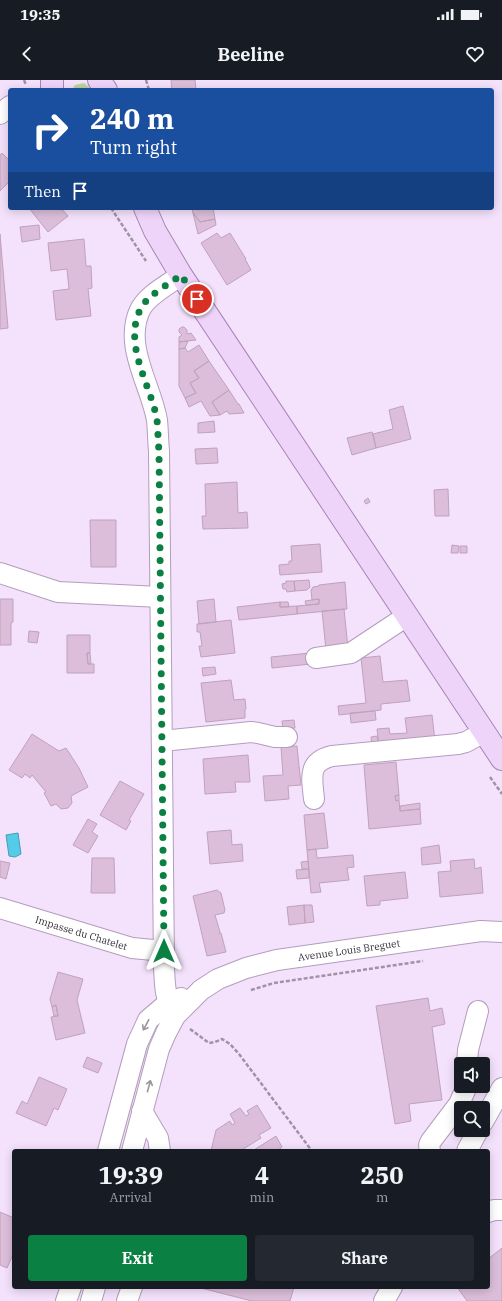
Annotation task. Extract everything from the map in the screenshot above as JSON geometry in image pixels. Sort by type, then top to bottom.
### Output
[{"type":"main road","points":[[146,210],[155,231],[181,275],[502,759]]},
{"type":"street","points":[[0,114],[8,108]]},
{"type":"street","points":[[132,1149],[159,1049],[166,1033],[178,1016],[166,992],[164,951],[159,451],[157,420],[137,355],[135,337],[137,318],[142,307],[149,299],[181,275]]},
{"type":"street","points":[[0,573],[58,592],[160,597]]},
{"type":"street","points":[[316,658],[351,653],[407,616]]},
{"type":"street","points":[[162,741],[251,732],[258,732],[275,737],[287,737]]},
{"type":"street","points":[[314,799],[312,775],[317,762],[323,758],[458,744],[466,742],[484,732]]},
{"type":"street","name":"Impasse du Chatelet","points":[[0,908],[132,948],[164,951]]},
{"type":"street","name":"Avenue Louis Breguet","points":[[109,1149],[137,1044],[148,1020],[178,1016],[201,990],[218,979],[246,968],[277,960],[481,931],[502,932]]},
{"type":"street","points":[[468,1057],[478,1011]]},
{"type":"street","points":[[490,1109],[502,1088]]},
{"type":"street","points":[[430,1149],[429,1145],[431,1141],[459,1104],[464,1093]]},
{"type":"street","points":[[142,1111],[158,1138],[160,1149]]},
{"type":"street","points":[[468,1149],[474,1137]]},
{"type":"street","points":[[490,1211],[502,1210]]},
{"type":"street","points":[[66,1301],[70,1289]]},
{"type":"street","points":[[91,1301],[94,1289]]},
{"type":"street","points":[[126,1301],[131,1289]]},
{"type":"street","points":[[384,1301],[391,1289]]},
{"type":"path","points":[[24,80],[26,85]]},
{"type":"path","points":[[111,210],[150,267]]},
{"type":"path","points":[[245,991],[274,983],[429,960]]},
{"type":"path","points":[[178,1016],[209,1043],[222,1039],[230,1044],[240,1054],[311,1149]]},
{"type":"green space","points":[[84,83],[90,88],[73,88],[75,85]]},
{"type":"water","points":[[18,833],[21,854],[15,857],[9,856],[6,835]]},
{"type":"building","points":[[171,80],[195,80],[196,88],[172,88]]},
{"type":"building","points":[[2,153],[8,159],[8,183],[0,191],[0,155]]},
{"type":"building","points":[[31,210],[63,210],[68,216],[48,232]]},
{"type":"building","points":[[192,210],[213,210],[215,219],[200,222]]},
{"type":"building","points":[[193,213],[200,222],[215,219],[216,225],[198,234]]},
{"type":"building","points":[[39,225],[40,239],[22,242],[20,227]]},
{"type":"building","points":[[217,233],[221,238],[230,233],[251,270],[227,285],[201,243]]},
{"type":"building","points":[[0,234],[8,328],[0,329]]},
{"type":"building","points":[[84,239],[86,266],[91,266],[92,288],[88,289],[91,316],[56,320],[53,291],[69,289],[67,269],[51,271],[48,243]]},
{"type":"building","points":[[182,327],[187,330],[187,334],[191,333],[196,340],[179,342],[179,337],[182,335],[179,332],[179,329]]},
{"type":"building","points":[[188,341],[185,348],[179,349],[179,342]]},
{"type":"building","points":[[199,345],[209,361],[194,371],[199,378],[190,383],[196,393],[185,398],[179,386],[179,349],[185,348],[188,352]]},
{"type":"building","points":[[209,361],[229,390],[212,402],[220,415],[210,416],[201,401],[189,407],[185,398],[196,393],[190,383],[199,378],[194,371]]},
{"type":"building","points":[[229,390],[244,413],[229,414],[227,411],[220,415],[212,402]]},
{"type":"building","points":[[403,406],[411,439],[376,448],[373,434],[393,429],[389,410]]},
{"type":"building","points":[[214,421],[215,432],[198,433],[198,423]]},
{"type":"building","points":[[372,432],[376,448],[352,455],[347,438]]},
{"type":"building","points":[[217,448],[218,463],[196,464],[195,449]]},
{"type":"building","points":[[237,482],[238,513],[247,512],[248,528],[203,529],[202,516],[206,516],[205,484]]},
{"type":"building","points":[[448,489],[449,516],[435,516],[434,490]]},
{"type":"building","points":[[368,498],[370,502],[366,504],[364,501]]},
{"type":"building","points":[[90,520],[116,520],[116,567],[91,567]]},
{"type":"building","points":[[320,544],[322,572],[280,575],[279,565],[289,564],[289,561],[292,561],[291,546]]},
{"type":"building","points":[[452,545],[459,546],[458,553],[451,553]]},
{"type":"building","points":[[460,546],[467,546],[467,553],[460,553]]},
{"type":"building","points":[[309,580],[310,587],[307,590],[295,591],[294,581]]},
{"type":"building","points":[[286,581],[294,581],[295,591],[287,592],[286,589],[283,589],[282,584],[286,583]]},
{"type":"building","points":[[345,582],[347,609],[297,614],[297,606],[319,604],[319,599],[312,600],[311,590],[313,587]]},
{"type":"building","points":[[0,599],[13,599],[11,645],[0,645]]},
{"type":"building","points":[[214,599],[216,622],[199,624],[197,601]]},
{"type":"building","points":[[319,599],[319,604],[306,605],[305,601]]},
{"type":"building","points":[[280,602],[288,602],[289,607],[280,607]]},
{"type":"building","points":[[280,602],[280,607],[297,606],[297,614],[239,620],[237,607]]},
{"type":"building","points":[[344,609],[348,648],[326,650],[322,611]]},
{"type":"building","points":[[231,620],[235,653],[201,657],[199,646],[202,646],[200,632],[197,632],[197,624]]},
{"type":"building","points":[[29,631],[39,632],[37,643],[28,642]]},
{"type":"building","points":[[67,635],[90,635],[90,653],[87,653],[88,664],[94,664],[94,673],[67,673]]},
{"type":"building","points":[[87,653],[90,653],[91,664],[88,664]]},
{"type":"building","points":[[310,653],[311,664],[272,668],[271,657]]},
{"type":"building","points":[[380,656],[383,682],[407,680],[410,701],[381,704],[381,710],[339,715],[338,706],[366,703],[361,658]]},
{"type":"building","points":[[215,667],[216,674],[203,676],[202,668]]},
{"type":"building","points":[[231,680],[234,700],[245,699],[245,718],[206,722],[201,683]]},
{"type":"building","points":[[375,711],[376,720],[351,723],[350,713]]},
{"type":"building","points":[[432,715],[435,741],[379,746],[377,729],[389,728],[390,734],[407,733],[405,718]]},
{"type":"building","points":[[294,720],[295,728],[283,729],[282,721]]},
{"type":"building","points":[[32,734],[59,751],[66,748],[79,768],[88,787],[71,796],[72,803],[68,808],[61,809],[56,804],[51,806],[44,793],[46,792],[32,775],[30,778],[25,774],[22,778],[9,770]]},
{"type":"building","points":[[377,736],[379,746],[372,747],[371,737]]},
{"type":"building","points":[[297,746],[301,785],[288,786],[289,799],[265,801],[263,776],[283,775],[281,747]]},
{"type":"building","points":[[248,755],[250,782],[235,782],[236,792],[205,794],[203,759]]},
{"type":"building","points":[[396,762],[399,795],[395,796],[396,801],[399,800],[400,811],[420,809],[421,824],[369,829],[364,765]]},
{"type":"building","points":[[120,781],[144,794],[129,820],[131,821],[126,830],[100,815]]},
{"type":"building","points":[[399,795],[399,800],[396,801],[395,796]]},
{"type":"building","points":[[420,803],[420,809],[400,811],[400,806]]},
{"type":"building","points":[[324,813],[328,848],[307,850],[304,815]]},
{"type":"building","points":[[88,819],[97,824],[92,832],[98,836],[88,853],[73,845]]},
{"type":"building","points":[[231,830],[232,845],[242,844],[243,861],[210,864],[207,832]]},
{"type":"building","points":[[439,845],[441,863],[422,865],[421,848]]},
{"type":"building","points":[[316,849],[317,858],[353,855],[354,867],[347,868],[349,880],[319,883],[321,892],[311,893],[307,850]]},
{"type":"building","points":[[92,858],[114,858],[115,893],[91,893]]},
{"type":"building","points":[[474,859],[475,869],[481,867],[483,893],[440,897],[438,872],[451,871],[450,861]]},
{"type":"building","points":[[0,861],[10,863],[6,879],[0,877]]},
{"type":"building","points":[[308,861],[309,869],[302,869],[301,862]]},
{"type":"building","points":[[309,869],[309,878],[297,879],[296,870]]},
{"type":"building","points":[[405,872],[408,898],[380,901],[380,905],[367,906],[364,876]]},
{"type":"building","points":[[217,890],[221,893],[225,910],[224,913],[215,915],[219,933],[221,933],[226,952],[207,956],[193,896]]},
{"type":"building","points":[[304,905],[312,905],[314,922],[305,923]]},
{"type":"building","points":[[304,905],[305,923],[289,925],[287,907]]},
{"type":"building","points":[[58,972],[83,979],[77,1000],[85,1033],[56,1040],[51,1017],[58,1016],[56,1005],[52,1007],[50,999]]},
{"type":"building","points":[[428,998],[430,1011],[442,1008],[445,1024],[432,1027],[442,1100],[409,1104],[411,1121],[395,1124],[376,1006]]},
{"type":"building","points":[[56,1005],[58,1016],[54,1016],[52,1007]]},
{"type":"building","points":[[87,1057],[102,1063],[98,1073],[83,1067]]},
{"type":"building","points":[[39,1077],[67,1089],[58,1110],[54,1108],[46,1126],[16,1113],[22,1101],[27,1104]]},
{"type":"building","points":[[257,1105],[271,1128],[259,1135],[261,1138],[243,1149],[211,1149],[216,1130],[230,1121],[232,1125],[235,1123],[230,1114],[240,1108],[246,1116],[249,1114],[247,1111]]},
{"type":"building","points":[[276,1136],[282,1147],[280,1149],[256,1149]]},
{"type":"building","points":[[0,1212],[12,1217],[12,1257],[7,1268],[0,1265]]},
{"type":"building","points":[[502,1248],[502,1301],[467,1301],[458,1289],[490,1289],[490,1257]]},
{"type":"building","points":[[205,1289],[293,1289],[290,1301],[252,1301]]},
{"type":"route","points":[[164,951],[159,451],[157,420],[137,355],[135,337],[137,318],[142,307],[149,299],[181,275],[197,299]]}]
